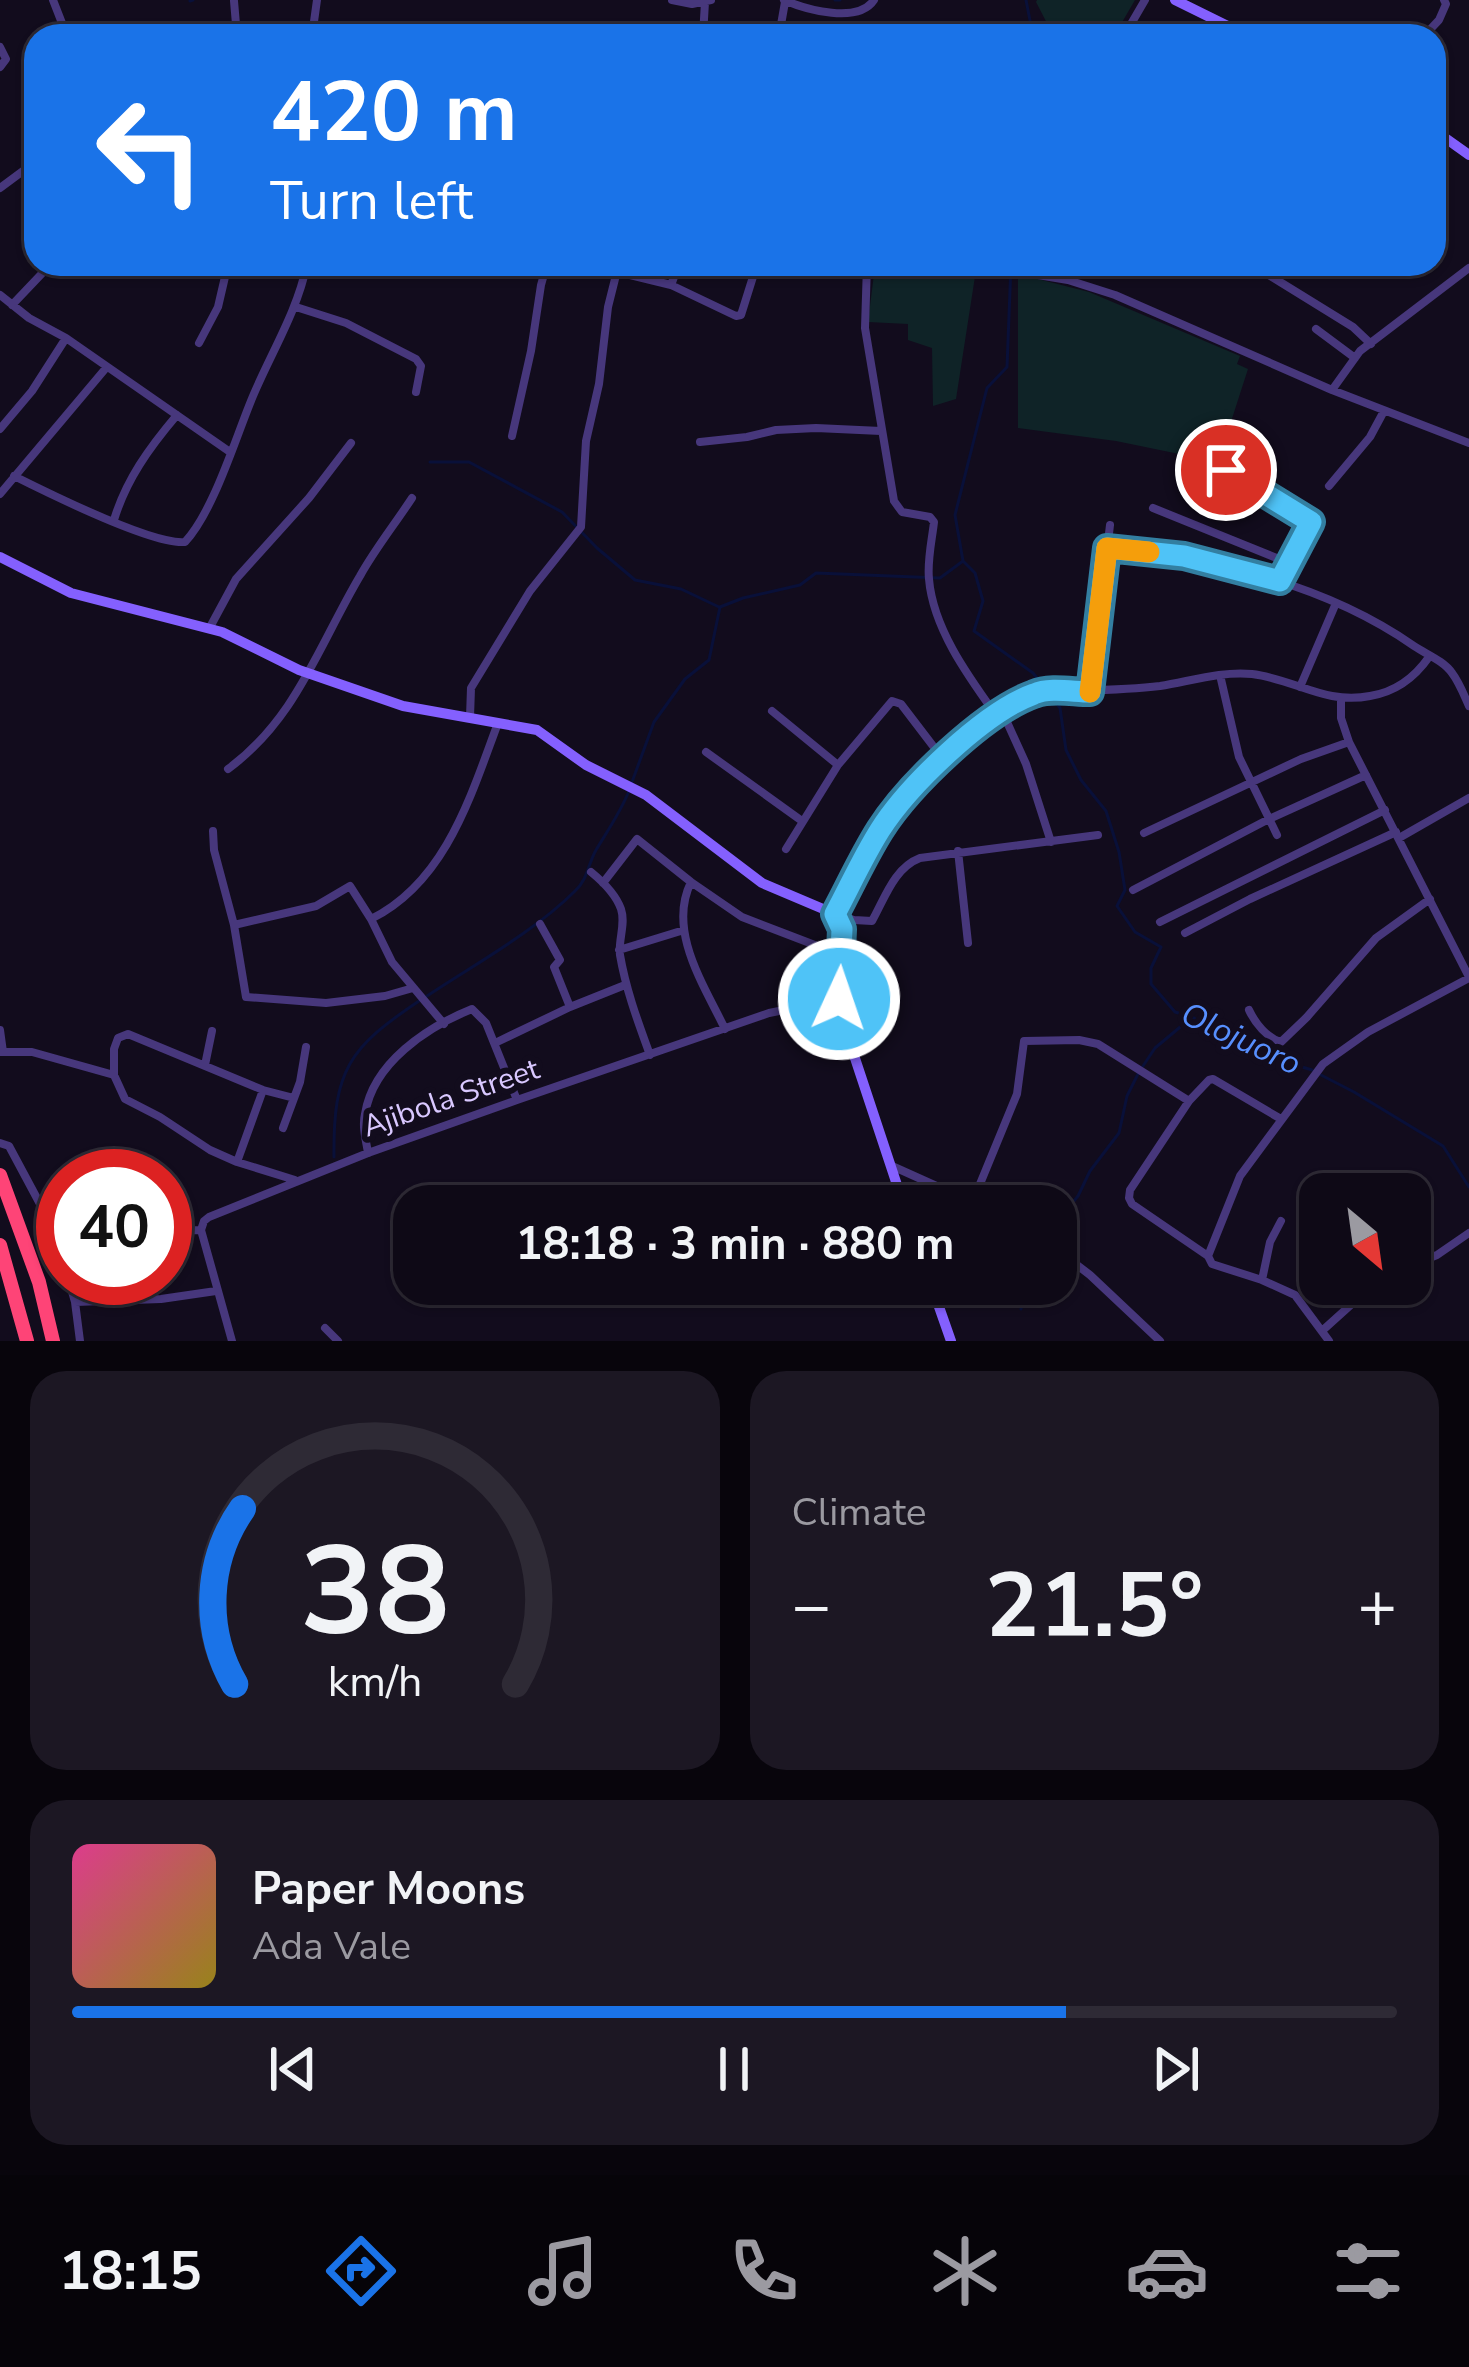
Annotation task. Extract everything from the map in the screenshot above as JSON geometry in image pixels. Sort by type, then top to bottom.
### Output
[{"type":"highway","points":[[0,1175],[39,1282],[53,1341]]},
{"type":"highway","points":[[0,1245],[27,1341]]},
{"type":"street","points":[[672,0],[708,1]]},
{"type":"street","points":[[784,1],[856,13],[874,0]]},
{"type":"street","points":[[1175,0],[1224,24]]},
{"type":"street","points":[[0,47],[6,59],[0,67]]},
{"type":"street","points":[[1332,390],[1355,358],[1469,268]]},
{"type":"street","points":[[12,305],[39,276]]},
{"type":"street","points":[[199,343],[218,307],[225,276]]},
{"type":"street","points":[[14,476],[72,504],[163,539],[185,542],[220,479],[255,390],[296,307],[304,276]]},
{"type":"street","points":[[512,436],[544,276]]},
{"type":"street","points":[[470,718],[471,688],[530,591],[579,530],[586,441],[616,276]]},
{"type":"street","points":[[635,276],[671,286],[736,316],[741,315],[753,276]]},
{"type":"street","points":[[671,286],[675,276]]},
{"type":"street","points":[[867,276],[865,328],[880,431],[898,509],[934,522],[929,576],[933,603],[971,678],[999,713],[1026,764],[1051,842]]},
{"type":"street","points":[[1047,276],[1115,295],[1332,390],[1469,443]]},
{"type":"street","points":[[1280,276],[1371,344]]},
{"type":"street","points":[[0,295],[230,452]]},
{"type":"street","points":[[296,307],[346,323],[416,359],[421,367],[416,392]]},
{"type":"street","points":[[1316,329],[1355,358]]},
{"type":"street","points":[[0,429],[66,338]]},
{"type":"street","points":[[2,487],[106,368]]},
{"type":"street","points":[[1329,486],[1370,437],[1384,411]]},
{"type":"street","points":[[114,520],[140,461],[177,416]]},
{"type":"street","points":[[700,442],[776,430],[880,431]]},
{"type":"street","points":[[208,629],[236,579],[352,443]]},
{"type":"street","points":[[1226,470],[1311,522],[1280,581]]},
{"type":"street","points":[[228,769],[285,713],[361,574],[412,498]]},
{"type":"street","points":[[1154,508],[1289,563]]},
{"type":"street","points":[[1090,692],[1110,526]]},
{"type":"street","points":[[1107,548],[1184,556],[1280,581],[1336,604],[1387,628],[1452,672],[1469,706]]},
{"type":"street","points":[[0,557],[71,593],[235,638],[307,673],[415,709],[537,730],[586,764],[631,786],[762,883],[854,920],[872,921],[908,863],[958,851],[1098,836]]},
{"type":"street","points":[[1300,687],[1336,604]]},
{"type":"street","points":[[835,914],[882,827],[944,759],[999,713],[1040,692],[1162,686],[1250,674],[1341,700],[1384,692],[1415,676],[1429,657]]},
{"type":"street","points":[[1220,675],[1235,743],[1277,836]]},
{"type":"street","points":[[1208,1256],[1240,1176],[1323,1064],[1367,1031],[1469,977],[1349,742],[1341,700]]},
{"type":"street","points":[[786,849],[838,764],[887,706],[897,701],[944,759]]},
{"type":"street","points":[[772,711],[838,764]]},
{"type":"street","points":[[371,919],[401,901],[453,838],[499,722]]},
{"type":"street","points":[[1144,833],[1301,759],[1349,742]]},
{"type":"street","points":[[706,752],[802,821]]},
{"type":"street","points":[[1133,890],[1268,819],[1366,775]]},
{"type":"street","points":[[1185,933],[1250,899],[1398,836],[1469,798]]},
{"type":"street","points":[[1160,922],[1384,810]]},
{"type":"street","points":[[214,831],[246,997],[326,1003],[413,988]]},
{"type":"street","points":[[603,883],[637,838],[750,921],[841,955]]},
{"type":"street","points":[[958,851],[968,944]]},
{"type":"street","points":[[591,872],[621,909],[619,950],[650,1055]]},
{"type":"street","points":[[691,882],[683,904],[683,930],[725,1029]]},
{"type":"street","points":[[234,925],[316,906],[350,886],[392,962],[444,1024]]},
{"type":"street","points":[[1249,1010],[1258,1025],[1281,1042],[1364,951],[1430,898]]},
{"type":"street","points":[[835,914],[842,929],[839,999],[844,1025],[897,1185]]},
{"type":"street","points":[[540,924],[560,960],[554,967],[570,1007]]},
{"type":"street","points":[[619,950],[683,930]]},
{"type":"street","points":[[495,1043],[626,985]]},
{"type":"street","name":"Ajibola Street","points":[[200,1230],[209,1217],[368,1153],[792,1007],[839,999]]},
{"type":"street","points":[[368,1153],[366,1108],[386,1066],[416,1041],[472,1009],[486,1022],[518,1100]]},
{"type":"street","points":[[0,1030],[1,1052],[32,1052],[114,1075]]},
{"type":"street","points":[[205,1065],[212,1031]]},
{"type":"street","points":[[294,1098],[263,1090],[128,1034],[118,1038],[114,1049],[114,1075],[125,1100],[220,1156],[298,1181]]},
{"type":"street","points":[[984,1185],[1017,1094],[1024,1041],[1079,1040],[1098,1045],[1189,1101]]},
{"type":"street","points":[[283,1128],[300,1082],[306,1047]]},
{"type":"street","points":[[1281,1119],[1209,1080],[1189,1101],[1129,1198],[1208,1256],[1212,1264],[1294,1294],[1329,1341]]},
{"type":"street","points":[[237,1162],[263,1090]]},
{"type":"street","points":[[0,1143],[10,1146],[36,1195]]},
{"type":"street","points":[[890,1165],[936,1185]]},
{"type":"street","points":[[1262,1280],[1270,1242],[1281,1221]]},
{"type":"street","points":[[192,1230],[200,1230],[232,1341]]},
{"type":"street","points":[[1431,1257],[1469,1233]]},
{"type":"street","points":[[1077,1265],[1160,1341]]},
{"type":"street","points":[[192,1294],[216,1291]]},
{"type":"street","points":[[75,1305],[80,1341]]},
{"type":"street","points":[[938,1305],[951,1341]]},
{"type":"street","points":[[1322,1330],[1350,1305]]},
{"type":"street","points":[[325,1328],[338,1341]]},
{"type":"green space","points":[[1135,0],[1121,24],[1047,24],[1036,2]]},
{"type":"green space","points":[[874,276],[975,276],[956,399],[933,406],[932,348],[908,340],[908,324],[868,322]]},
{"type":"green space","points":[[1018,276],[1089,292],[1240,356],[1237,364],[1248,369],[1218,462],[1116,441],[1018,428]]},
{"type":"waterway","points":[[835,0],[840,0]]},
{"type":"waterway","name":"Olojuoro","points":[[1026,0],[1031,24]]},
{"type":"waterway","name":"Olojuoro","points":[[1011,276],[1007,367],[987,388],[955,515],[963,561],[975,573],[983,601],[974,631],[1033,673],[1045,688]]},
{"type":"waterway","points":[[430,462],[469,462],[562,512],[635,580],[681,589],[719,607]]},
{"type":"waterway","points":[[632,782],[654,722],[685,679],[709,660],[720,607],[800,585],[816,573],[940,578],[963,561]]},
{"type":"waterway","name":"Olojuoro","points":[[1051,696],[1060,708],[1066,750],[1081,780],[1106,811],[1119,852],[1125,890],[1117,906],[1135,932],[1161,947],[1151,968],[1151,984],[1175,1012],[1260,1054],[1312,1070]]},
{"type":"waterway","points":[[427,996],[523,934],[575,891],[629,791]]},
{"type":"waterway","points":[[334,1157],[337,1103],[350,1064],[376,1033],[419,1001]]},
{"type":"waterway","points":[[1143,1066],[1155,1048],[1191,1018]]},
{"type":"waterway","points":[[1077,1197],[1119,1133],[1127,1096],[1138,1074]]},
{"type":"waterway","name":"Olojuoro","points":[[1321,1075],[1443,1146],[1469,1187]]},
{"type":"waterway","points":[[1021,1309],[1022,1305]]},
{"type":"slow traffic","points":[[1090,692],[1107,548],[1149,552]]},
{"type":"route","points":[[839,999],[842,929],[835,914],[895,810],[966,738],[1002,711],[1040,692],[1090,692],[1107,548],[1184,556],[1280,581],[1311,522],[1226,470]]}]
